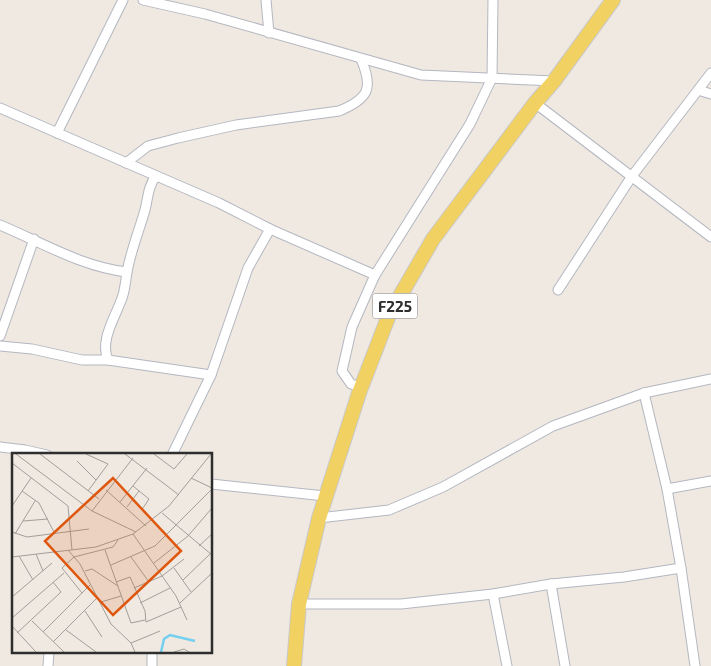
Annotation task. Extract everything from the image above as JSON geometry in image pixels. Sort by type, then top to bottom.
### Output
[{"type":"main road","name":"F225","points":[[294,666],[299,604],[319,518],[361,387],[389,315],[433,239],[535,103],[554,81],[613,0]]},
{"type":"street","points":[[57,133],[123,0]]},
{"type":"street","points":[[143,0],[206,14],[421,75],[554,81]]},
{"type":"street","points":[[266,0],[269,33]]},
{"type":"street","points":[[361,387],[351,384],[342,371],[344,355],[352,326],[375,275],[470,124],[492,78],[493,0]]},
{"type":"street","points":[[126,163],[148,146],[178,138],[236,126],[338,111],[354,105],[367,89],[369,81],[361,59]]},
{"type":"street","points":[[558,290],[632,176],[711,73]]},
{"type":"street","points":[[698,90],[711,94]]},
{"type":"street","points":[[535,103],[711,237]]},
{"type":"street","points":[[0,108],[219,203],[375,275]]},
{"type":"street","points":[[108,360],[106,341],[123,294],[150,186],[156,176]]},
{"type":"street","points":[[0,225],[55,250],[108,269],[127,272]]},
{"type":"street","points":[[173,453],[211,376],[248,268],[270,228]]},
{"type":"street","points":[[0,336],[34,239]]},
{"type":"street","points":[[0,346],[32,349],[88,361],[108,360],[211,376]]},
{"type":"street","points":[[319,518],[389,510],[442,487],[554,426],[644,393],[711,379]]},
{"type":"street","points":[[644,393],[667,489],[695,666]]},
{"type":"street","points":[[0,447],[35,453]]},
{"type":"street","points":[[667,489],[711,481]]},
{"type":"street","points":[[212,484],[325,496]]},
{"type":"street","points":[[299,604],[401,604],[493,594],[552,584],[624,577],[681,568]]},
{"type":"street","points":[[552,584],[565,666]]},
{"type":"street","points":[[493,594],[507,666]]}]
